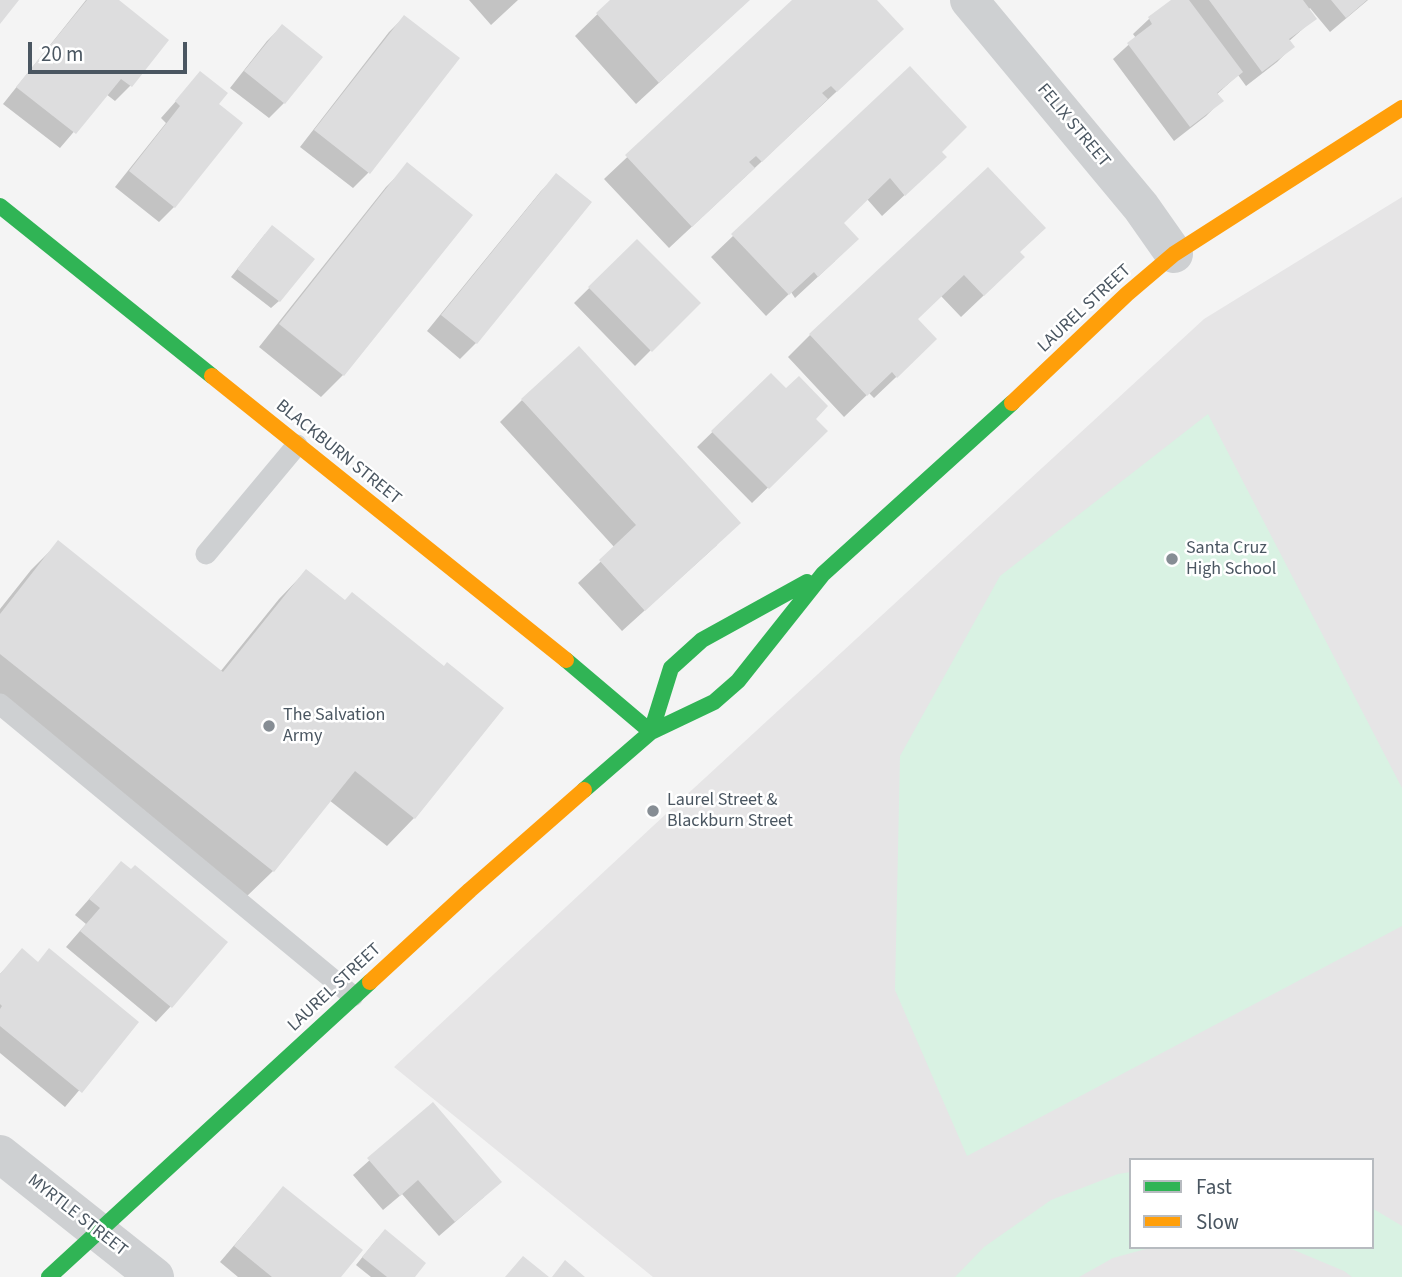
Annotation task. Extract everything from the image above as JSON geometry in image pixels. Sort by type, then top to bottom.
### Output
[{"type":"main road","name":"LAUREL STREET","points":[[49,1277],[470,890],[651,732],[714,702],[738,681],[823,574],[1042,376],[1127,294],[1174,254],[1402,108]]},
{"type":"main road","name":"BLACKBURN STREET","points":[[0,206],[601,688],[651,732]]},
{"type":"main road","name":"LAUREL STREET","points":[[651,732],[671,668],[702,640],[823,574]]},
{"type":"street","name":"FELIX STREET","points":[[968,0],[1141,207],[1174,254]]},
{"type":"street","name":"MYRTLE STREET","points":[[0,1154],[155,1277]]},
{"type":"lane","points":[[206,554],[297,445]]},
{"type":"lane","points":[[0,704],[353,996]]},
{"type":"shaded area","name":"Santa Cruz High School","points":[[1402,197],[1402,1277],[653,1277],[394,1067],[1204,319]]},
{"type":"green space","points":[[1208,414],[1402,788],[1402,926],[967,1156],[895,990],[900,756],[1000,576]]},
{"type":"green space","points":[[1129,1172],[1129,1249],[1146,1249],[1113,1258],[1079,1277],[955,1277],[984,1247],[1051,1200]]},
{"type":"green space","points":[[1374,1209],[1402,1226],[1402,1277],[1352,1277],[1289,1249],[1374,1249]]},
{"type":"building","points":[[0,0],[19,0],[0,24]]},
{"type":"building","points":[[87,0],[119,0],[169,40],[132,87],[121,79],[76,134],[16,87]]},
{"type":"building","points":[[610,0],[750,0],[659,83],[596,13]]},
{"type":"building","points":[[792,0],[877,0],[904,29],[837,92],[831,86],[822,93],[828,99],[762,162],[756,156],[749,162],[755,168],[692,227],[625,155]]},
{"type":"building","points":[[1171,0],[1189,0],[1243,72],[1217,93],[1224,101],[1190,127],[1127,43],[1152,24],[1148,17]]},
{"type":"building","points":[[1209,0],[1303,0],[1317,19],[1289,39],[1295,47],[1262,72]]},
{"type":"building","points":[[1331,0],[1367,0],[1346,18]]},
{"type":"building","points":[[404,15],[460,58],[370,174],[314,130]]},
{"type":"building","points":[[282,24],[323,57],[285,104],[244,71]]},
{"type":"building","points":[[910,66],[967,127],[942,152],[947,157],[905,196],[890,178],[844,223],[859,239],[818,277],[814,272],[789,295],[731,234]]},
{"type":"building","points":[[200,71],[228,93],[219,104],[243,123],[175,208],[129,171],[180,106],[175,101]]},
{"type":"building","points":[[407,162],[473,215],[344,376],[279,324]]},
{"type":"building","points":[[988,167],[1046,228],[1020,252],[1025,257],[984,296],[964,275],[918,319],[937,339],[897,378],[892,372],[867,396],[809,334]]},
{"type":"building","points":[[556,173],[592,202],[477,344],[441,315]]},
{"type":"building","points":[[272,225],[315,259],[280,302],[237,269]]},
{"type":"building","points":[[637,239],[701,303],[652,352],[588,287]]},
{"type":"building","points":[[579,346],[741,523],[645,611],[599,560],[636,525],[521,399]]},
{"type":"building","points":[[771,373],[786,388],[799,376],[828,406],[816,419],[828,431],[769,489],[711,431]]},
{"type":"building","points":[[58,540],[223,672],[306,569],[345,600],[352,592],[444,666],[447,662],[504,708],[415,819],[355,771],[274,872],[0,654],[0,614]]},
{"type":"building","points":[[121,861],[131,869],[135,865],[228,942],[172,1008],[80,931],[100,908],[89,899]]},
{"type":"building","points":[[22,948],[38,962],[49,948],[139,1022],[82,1093],[0,1026],[0,974]]},
{"type":"building","points":[[433,1102],[502,1182],[455,1222],[418,1180],[400,1196],[367,1158]]},
{"type":"building","points":[[283,1186],[363,1250],[341,1277],[272,1277],[234,1246]]},
{"type":"building","points":[[385,1229],[426,1263],[415,1277],[387,1277],[362,1257]]},
{"type":"building","points":[[523,1256],[549,1277],[505,1277]]},
{"type":"building","points":[[565,1260],[585,1277],[552,1277]]},
{"type":"traffic: fast","points":[[0,206],[212,376]]},
{"type":"traffic: fast","points":[[584,790],[651,732],[714,702],[738,681],[823,574],[1012,403]]},
{"type":"traffic: fast","points":[[651,732],[671,668],[702,640],[807,582]]},
{"type":"traffic: fast","points":[[566,660],[651,732]]},
{"type":"traffic: fast","points":[[49,1277],[370,982]]},
{"type":"traffic: slow","points":[[1012,403],[1127,294],[1174,254],[1402,108]]},
{"type":"traffic: slow","points":[[212,376],[566,660]]},
{"type":"traffic: slow","points":[[370,982],[584,790]]},
{"type":"place","name":"Santa Cruz High School","points":[[1172,559]]},
{"type":"place","name":"The Salvation Army","points":[[269,726]]},
{"type":"place","name":"Laurel Street & Blackburn Street","points":[[653,811]]}]
